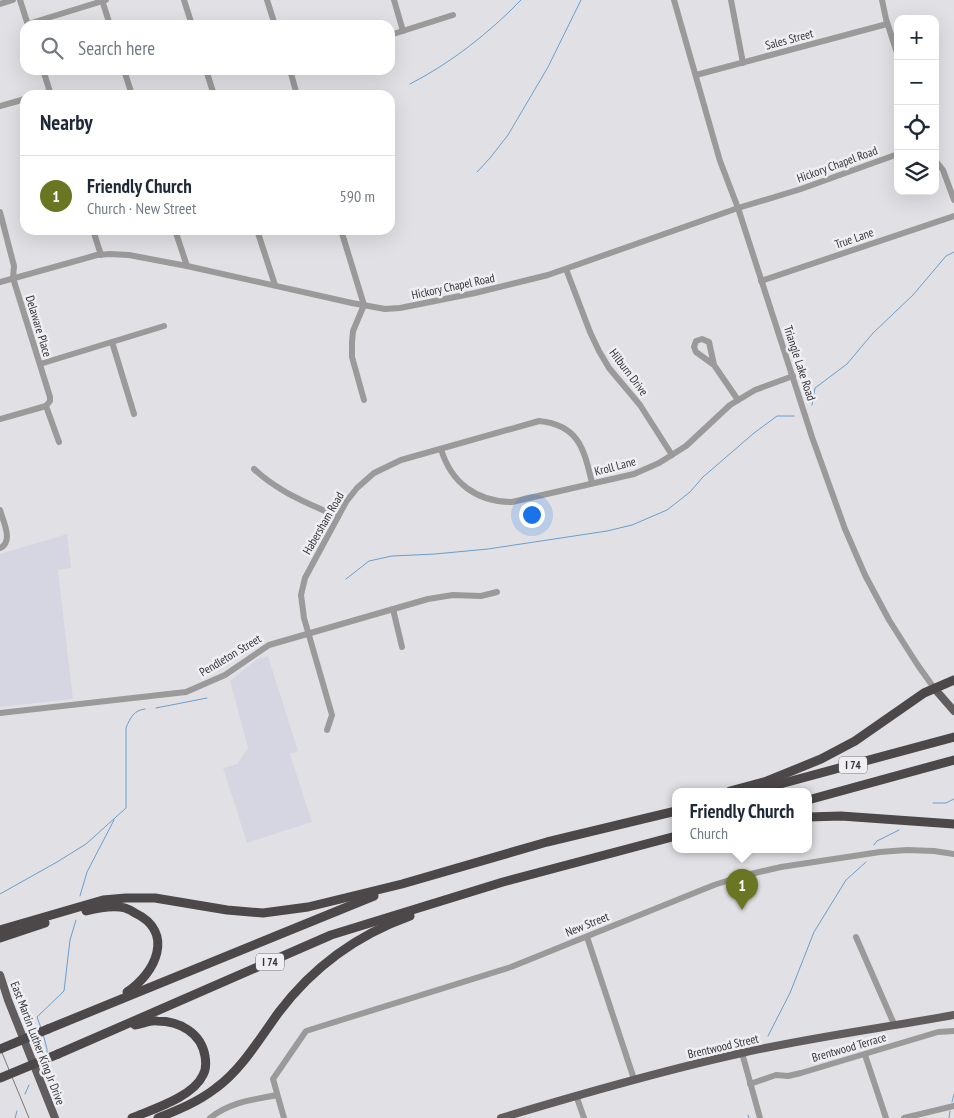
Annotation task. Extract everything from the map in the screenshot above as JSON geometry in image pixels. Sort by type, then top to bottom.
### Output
[{"type":"highway","points":[[741,788],[767,781],[821,759],[855,741],[924,693],[954,680]]},
{"type":"highway","name":"I 74","points":[[763,788],[954,737]]},
{"type":"highway","name":"I 74","points":[[812,799],[954,760]]},
{"type":"highway","name":"I 74","points":[[0,1049],[402,884],[546,842],[672,812]]},
{"type":"highway","points":[[812,817],[841,816],[954,824]]},
{"type":"highway","name":"I 74","points":[[0,1078],[115,1030],[331,935],[503,882],[672,838]]},
{"type":"highway","points":[[0,930],[111,899],[155,898],[227,910],[263,913],[308,907],[402,884]]},
{"type":"highway","points":[[158,1118],[202,1098],[227,1079],[294,994],[333,957],[363,936],[415,914],[429,904]]},
{"type":"highway","points":[[0,938],[99,908],[125,908],[144,917],[154,928],[159,943],[150,971],[136,986],[104,1006]]},
{"type":"highway","points":[[115,1030],[156,1020],[178,1024],[193,1033],[204,1047],[206,1062],[203,1075],[193,1088],[176,1100],[132,1118]]},
{"type":"main road","name":"Triangle Lake Road","points":[[934,688],[954,711]]},
{"type":"main road","name":"East Martin Luther King Jr Drive","points":[[0,975],[8,1000],[55,1118]]},
{"type":"main road","name":"Brentwood Street","points":[[501,1118],[634,1079],[742,1053],[894,1024],[954,1015]]},
{"type":"street","points":[[0,4],[13,0]]},
{"type":"street","points":[[20,0],[27,20]]},
{"type":"street","points":[[40,20],[103,0],[109,20]]},
{"type":"street","points":[[184,0],[190,20]]},
{"type":"street","points":[[267,0],[273,20]]},
{"type":"street","points":[[394,0],[403,31]]},
{"type":"street","name":"Triangle Lake Road","points":[[674,0],[720,161],[738,208],[830,487],[865,575],[889,620],[934,688]]},
{"type":"street","points":[[731,0],[738,44],[744,63]]},
{"type":"street","points":[[882,0],[894,44]]},
{"type":"street","points":[[395,33],[453,15]]},
{"type":"street","name":"Sales Street","points":[[696,75],[887,24]]},
{"type":"street","points":[[44,75],[49,90]]},
{"type":"street","points":[[126,75],[130,90]]},
{"type":"street","points":[[208,75],[212,90]]},
{"type":"street","points":[[292,75],[296,90]]},
{"type":"street","points":[[0,106],[20,100]]},
{"type":"street","name":"Hickory Chapel Road","points":[[0,282],[101,255],[129,255],[385,309],[411,307],[548,276],[738,208],[801,189],[894,155]]},
{"type":"street","points":[[939,165],[943,170],[954,200]]},
{"type":"street","name":"Delaware Place","points":[[0,212],[14,266],[13,278],[50,397],[50,401],[46,406],[59,442]]},
{"type":"street","name":"True Lane","points":[[762,281],[954,216]]},
{"type":"street","points":[[95,235],[101,255]]},
{"type":"street","points":[[178,235],[187,266]]},
{"type":"street","points":[[260,235],[275,285]]},
{"type":"street","points":[[343,235],[364,305],[353,331],[352,342],[352,357],[364,400]]},
{"type":"street","name":"Hilburn Drive","points":[[566,269],[599,351],[609,368],[640,405],[672,455]]},
{"type":"street","points":[[40,364],[164,326]]},
{"type":"street","points":[[112,342],[134,414]]},
{"type":"street","points":[[714,365],[738,400]]},
{"type":"street","name":"Kroll Lane","points":[[440,449],[448,468],[460,483],[474,494],[492,500],[512,502],[634,474],[659,463],[686,446],[713,420],[738,400],[755,390],[794,376]]},
{"type":"street","points":[[0,419],[46,406]]},
{"type":"street","name":"Habersham Road","points":[[327,730],[332,715],[304,618],[301,595],[305,578],[346,502],[357,488],[374,473],[402,460],[539,421],[549,422],[565,429],[579,441],[584,452],[592,483]]},
{"type":"street","points":[[254,469],[270,484],[338,518]]},
{"type":"street","points":[[0,510],[7,540],[1,548]]},
{"type":"street","name":"Pendleton Street","points":[[0,713],[186,692],[225,674],[269,645],[428,599],[453,595],[481,596],[497,592]]},
{"type":"street","points":[[393,609],[402,646]]},
{"type":"street","name":"New Street","points":[[277,1096],[272,1079],[306,1031],[511,967],[665,904],[742,876],[819,860],[880,852],[907,850],[954,854]]},
{"type":"street","points":[[856,936],[894,1024]]},
{"type":"street","points":[[587,937],[634,1079]]},
{"type":"street","name":"Brentwood Terrace","points":[[750,1084],[776,1075],[794,1075],[938,1032],[954,1031]]},
{"type":"street","points":[[742,1053],[760,1118]]},
{"type":"street","points":[[865,1054],[886,1118]]},
{"type":"street","points":[[576,1095],[584,1118]]},
{"type":"street","points":[[210,1118],[234,1104],[277,1096],[284,1118]]},
{"type":"street","points":[[904,1118],[954,1106]]},
{"type":"shaded area","points":[[67,534],[71,568],[58,570],[73,699],[0,707],[0,554]]},
{"type":"shaded area","points":[[268,656],[298,751],[290,754],[312,822],[247,843],[223,768],[237,764],[248,748],[230,681],[256,660]]},
{"type":"waterway","points":[[410,84],[440,67],[469,46],[521,0]]},
{"type":"waterway","points":[[477,172],[508,135],[548,67],[581,0]]},
{"type":"waterway","points":[[812,405],[815,388],[847,364],[873,333],[913,295],[946,256],[954,252]]},
{"type":"waterway","points":[[346,579],[369,561],[392,556],[488,549],[607,531],[632,525],[667,510],[690,492],[703,477],[754,433],[777,416],[794,416]]},
{"type":"waterway","points":[[156,708],[207,698]]},
{"type":"waterway","points":[[0,894],[86,844],[126,808],[126,728],[133,715],[145,709]]},
{"type":"waterway","points":[[933,803],[946,803],[954,799]]},
{"type":"waterway","points":[[80,896],[87,872],[114,820]]},
{"type":"waterway","points":[[874,845],[877,841],[899,830]]},
{"type":"waterway","points":[[768,1036],[790,993],[814,932],[846,880],[866,862]]},
{"type":"waterway","points":[[41,1028],[37,1017],[64,991],[70,940],[76,920]]},
{"type":"waterway","points":[[43,1034],[47,1055]]},
{"type":"waterway","points":[[25,1094],[29,1085]]},
{"type":"waterway","points":[[952,1102],[954,1094]]},
{"type":"waterway","points":[[15,1118],[17,1111]]},
{"type":"waterway","points":[[949,1118],[950,1111]]},
{"type":"railway","points":[[0,1048],[29,1118]]},
{"type":"place","name":"Friendly Church","points":[[742,910]]}]
